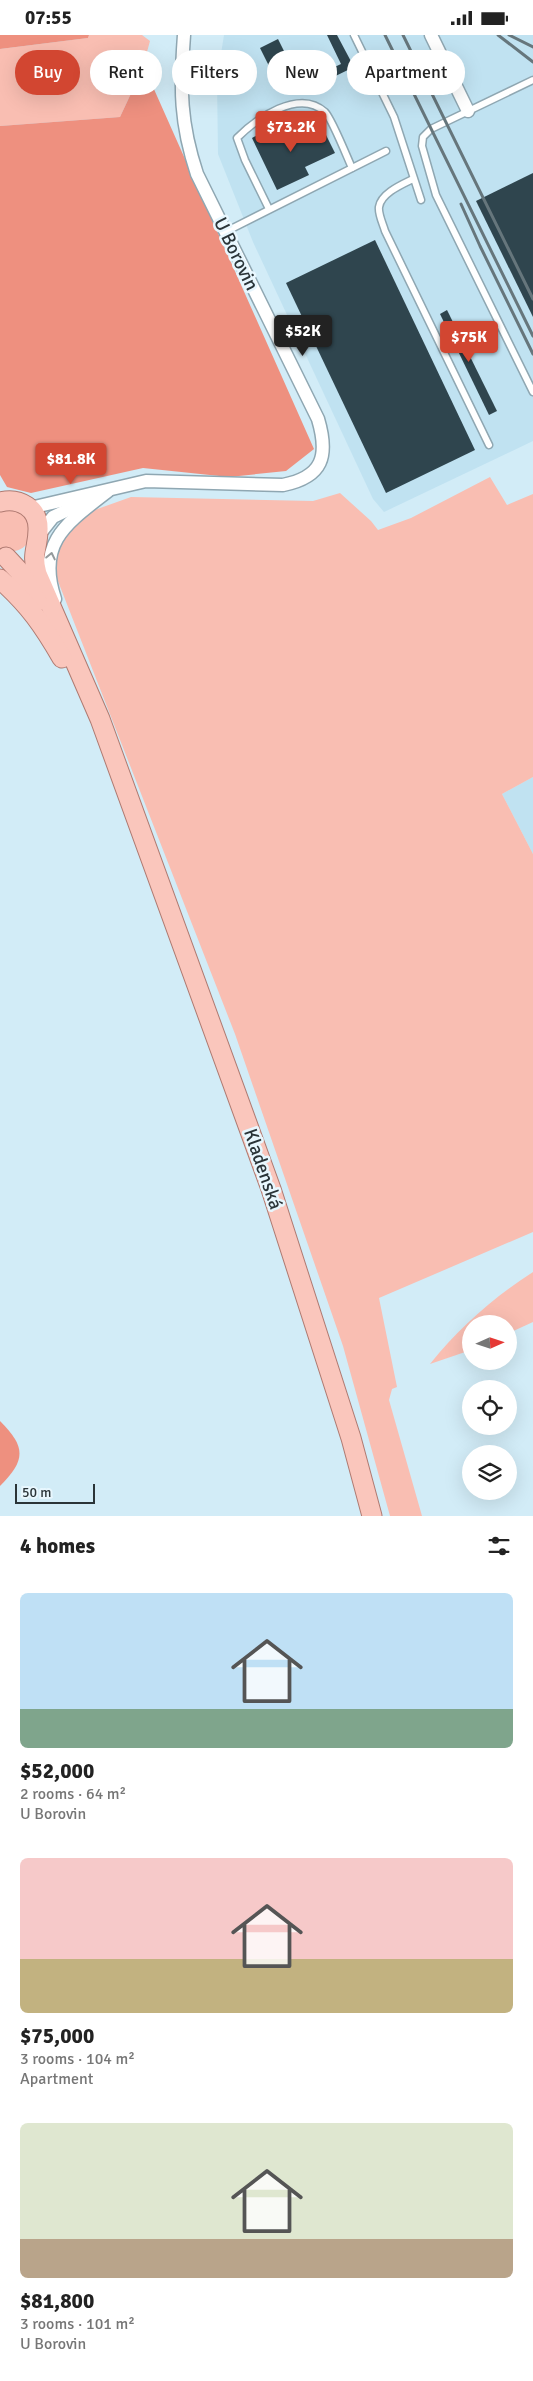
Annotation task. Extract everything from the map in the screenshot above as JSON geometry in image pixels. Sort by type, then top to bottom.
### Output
[{"type":"main road","points":[[4,497],[30,508],[38,521],[34,562],[37,574],[100,719],[138,827]]},
{"type":"main road","points":[[3,556],[22,555],[36,540]]},
{"type":"main road","points":[[3,556],[30,587],[138,827]]},
{"type":"main road","points":[[0,579],[36,615],[62,658]]},
{"type":"main road","name":"Kladenská","points":[[138,827],[271,1189],[350,1438],[372,1516]]},
{"type":"street","name":"U Borovin","points":[[113,488],[146,481],[283,485],[301,481],[311,475],[318,467],[323,455],[323,436],[318,419],[197,174],[184,131],[180,92],[184,35]]},
{"type":"street","points":[[431,35],[468,111]]},
{"type":"street","points":[[30,508],[47,506],[113,488]]},
{"type":"street","points":[[36,540],[53,517],[113,488]]},
{"type":"street","points":[[80,670],[52,590],[49,570],[52,551],[58,535],[67,523],[113,488]]},
{"type":"lane","points":[[354,35],[394,117],[413,179],[422,201]]},
{"type":"lane","points":[[533,80],[431,129],[423,137],[422,146],[436,195],[533,392]]},
{"type":"lane","points":[[269,209],[245,160],[237,138],[246,129],[279,108],[305,103],[325,113],[352,168]]},
{"type":"lane","points":[[225,232],[386,151]]},
{"type":"lane","points":[[413,179],[396,188],[383,199],[379,207],[381,217],[385,231],[489,445]]},
{"type":"shaded area","points":[[0,35],[89,35],[88,38],[0,49]]},
{"type":"shaded area","points":[[89,35],[142,35],[150,41],[148,50],[90,50],[90,95],[130,95],[120,117],[0,126],[0,49],[88,38]]},
{"type":"shaded area","points":[[224,35],[533,35],[533,441],[384,512],[373,499],[253,242],[218,154],[217,95],[257,95],[257,50],[222,50]]},
{"type":"shaded area","points":[[130,95],[157,95],[314,449],[286,471],[229,477],[143,468],[31,493],[7,487],[0,475],[0,126],[120,117]]},
{"type":"shaded area","points":[[490,477],[507,505],[533,494],[533,777],[502,794],[533,854],[533,1232],[379,1298],[397,1387],[392,1389],[389,1400],[422,1516],[390,1516],[343,1346],[235,1034],[54,571],[59,548],[74,522],[89,512],[131,497],[313,501],[340,493],[371,521],[378,530],[411,518]]},
{"type":"shaded area","points":[[14,509],[28,518],[30,540],[17,551],[0,550],[0,511]]},
{"type":"shaded area","points":[[533,777],[533,854],[502,794]]},
{"type":"shaded area","points":[[533,1272],[533,1322],[518,1329],[518,1315],[477,1315],[504,1292]]},
{"type":"shaded area","points":[[462,1329],[462,1353],[430,1364]]},
{"type":"shaded area","points":[[0,1421],[15,1438],[20,1453],[15,1469],[0,1486]]},
{"type":"building","points":[[327,35],[337,35],[347,54],[347,70],[337,75],[337,66],[341,64],[337,56],[337,50],[334,50]]},
{"type":"building","points":[[278,39],[284,50],[267,50],[267,62],[260,48]]},
{"type":"building","points":[[282,122],[291,142],[322,127],[335,153],[305,167],[309,175],[277,190],[252,138]]},
{"type":"building","points":[[533,173],[533,317],[476,201]]},
{"type":"building","points":[[375,240],[475,450],[386,493],[286,283]]},
{"type":"building","points":[[447,310],[497,411],[489,415],[440,314]]},
{"type":"railway","points":[[385,35],[533,336]]},
{"type":"railway","points":[[403,35],[533,299]]},
{"type":"railway","points":[[498,35],[533,62]]},
{"type":"railway","points":[[509,35],[533,47]]},
{"type":"railway","points":[[461,204],[533,354]]}]
